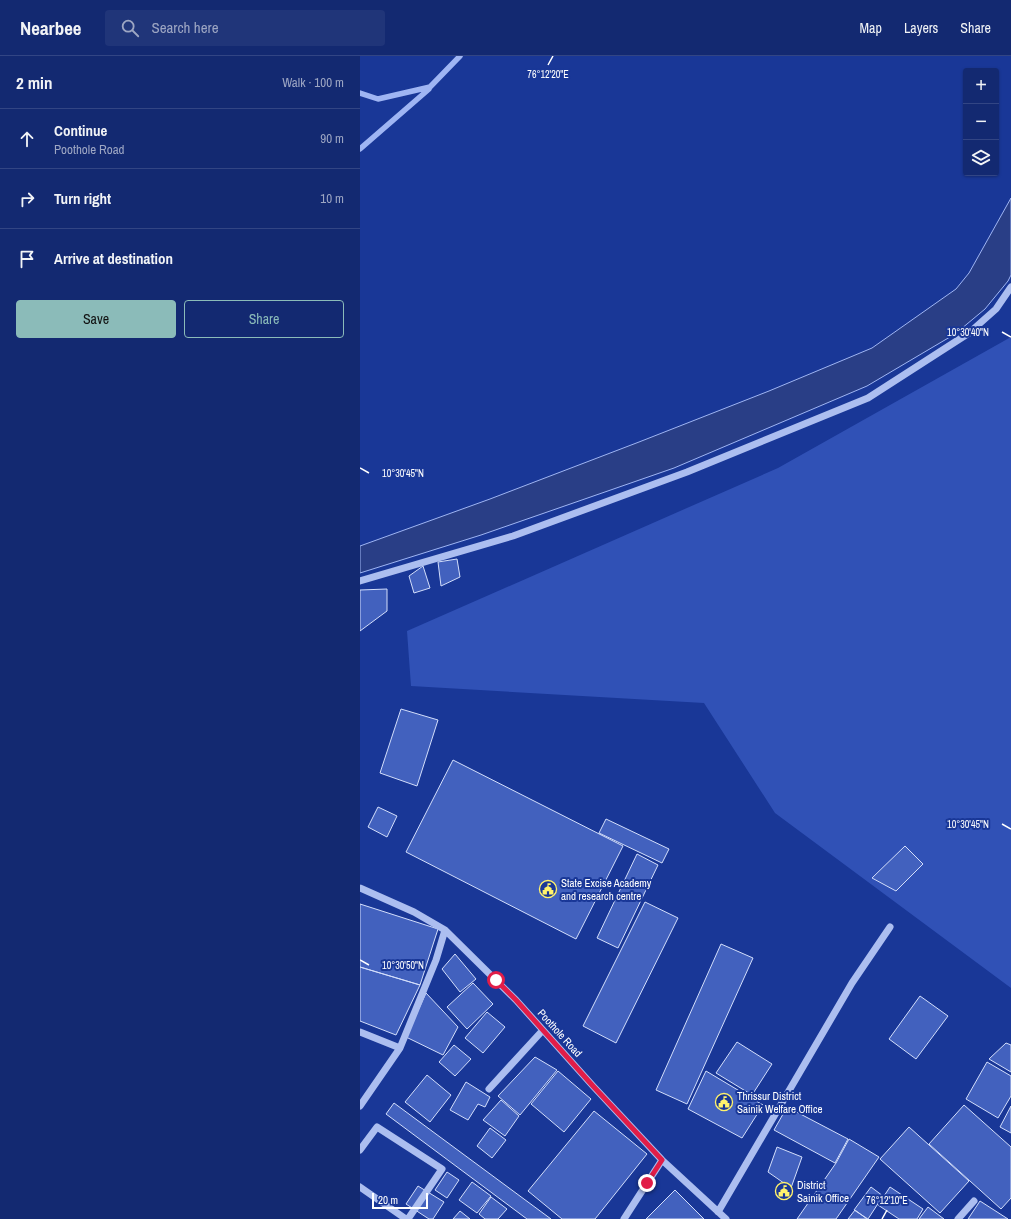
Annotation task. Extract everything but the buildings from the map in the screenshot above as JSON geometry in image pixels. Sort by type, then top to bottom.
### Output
[{"type":"street","points":[[360,581],[513,536],[687,472],[868,398],[969,333],[996,309],[1011,287]]},
{"type":"street","name":"Poothole Road","points":[[360,888],[414,912],[444,930],[516,1000],[662,1160],[726,1219]]},
{"type":"street","points":[[718,1212],[852,983],[890,927]]},
{"type":"street","points":[[360,1106],[400,1048],[436,960],[444,930]]},
{"type":"street","points":[[489,1090],[542,1030]]},
{"type":"street","points":[[360,1032],[400,1048]]},
{"type":"street","points":[[360,1150],[377,1126],[442,1169],[407,1219],[360,1187]]},
{"type":"street","points":[[624,1219],[662,1160]]},
{"type":"street","points":[[958,1219],[974,1201]]},
{"type":"shaded area","points":[[1011,198],[1011,275],[1008,281],[985,309],[955,334],[867,386],[674,468],[481,535],[360,573],[360,546],[490,499],[639,442],[769,391],[872,348],[956,289],[969,273]]},
{"type":"shaded area","points":[[1011,337],[1011,988],[775,813],[704,703],[411,686],[407,631],[778,468]]},
{"type":"waterway","points":[[360,93],[378,99],[430,87],[460,56]]},
{"type":"waterway","points":[[360,149],[429,89]]},
{"type":"place","name":"State Excise Academy and research centre","points":[[548,889]]},
{"type":"place","name":"Thrissur District Sainik Welfare Office","points":[[724,1102]]},
{"type":"place","name":"District Sainik Office","points":[[784,1191]]},
{"type":"route","points":[[496,980],[662,1160],[647,1183]]}]
